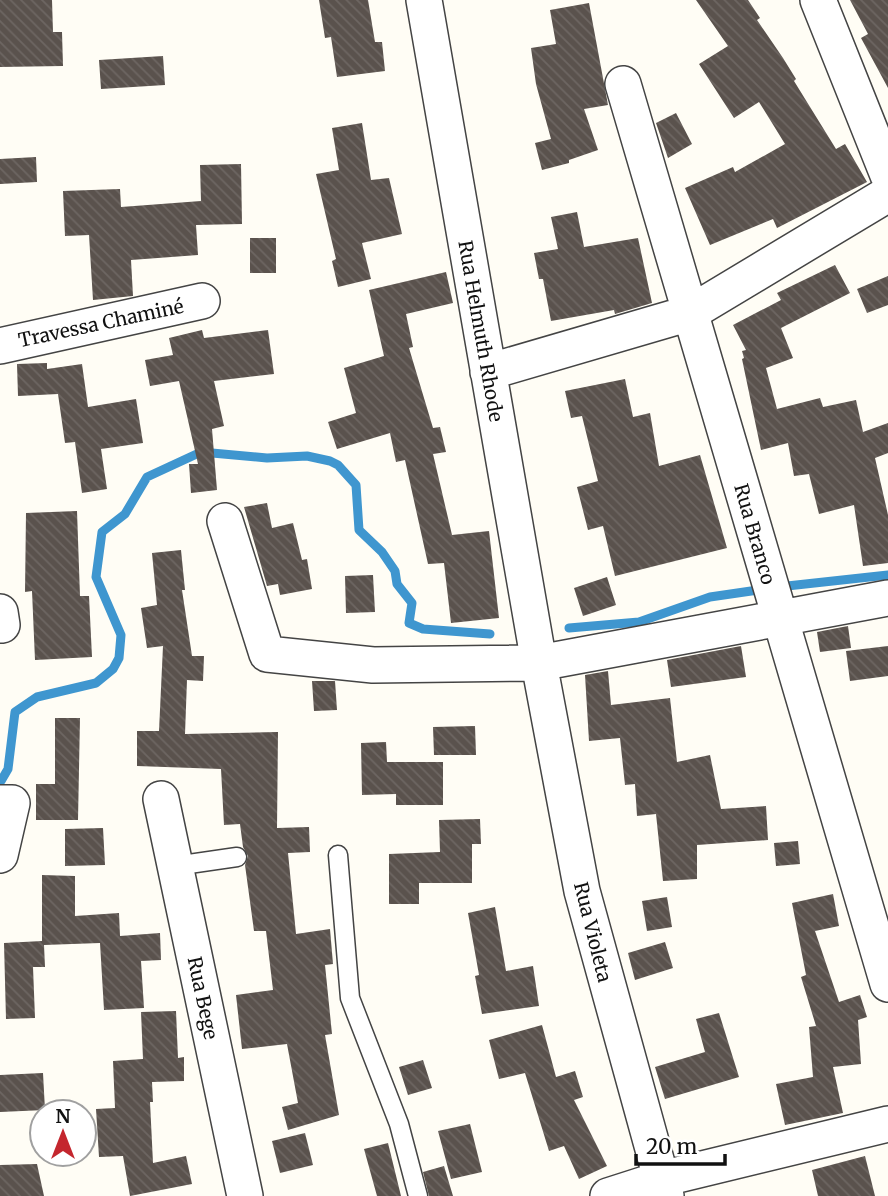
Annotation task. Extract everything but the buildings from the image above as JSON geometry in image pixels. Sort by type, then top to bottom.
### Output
[{"type":"street","name":"Rua Helmuth Rhode","points":[[424,0],[539,663]]},
{"type":"street","points":[[818,0],[888,175]]},
{"type":"street","name":"Rua Branco","points":[[623,85],[888,984]]},
{"type":"street","points":[[488,372],[690,313],[888,194]]},
{"type":"street","name":"Travessa Chaminé","points":[[0,345],[202,301]]},
{"type":"street","points":[[225,521],[267,654],[373,665],[539,663],[888,598]]},
{"type":"street","name":"Rua Violeta","points":[[539,663],[582,891],[663,1187]]},
{"type":"street","name":"Rua Bege","points":[[161,799],[245,1196]]},
{"type":"street","points":[[0,855],[6,803]]},
{"type":"street","points":[[608,1196],[663,1187],[888,1124]]},
{"type":"lane","points":[[338,855],[350,998],[399,1124],[418,1196]]},
{"type":"lane","points":[[175,866],[237,858]]},
{"type":"waterway","points":[[1,781],[8,769],[15,712],[37,697],[96,683],[113,669],[119,658],[121,635],[96,577],[102,532],[125,514],[147,477],[201,452],[267,458],[307,456],[338,465],[356,485],[359,530],[382,552],[395,571],[397,584],[412,603],[409,623],[423,629],[490,634]]},
{"type":"waterway","points":[[778,587],[888,575]]},
{"type":"waterway","points":[[569,628],[639,622],[710,597],[765,589]]}]
